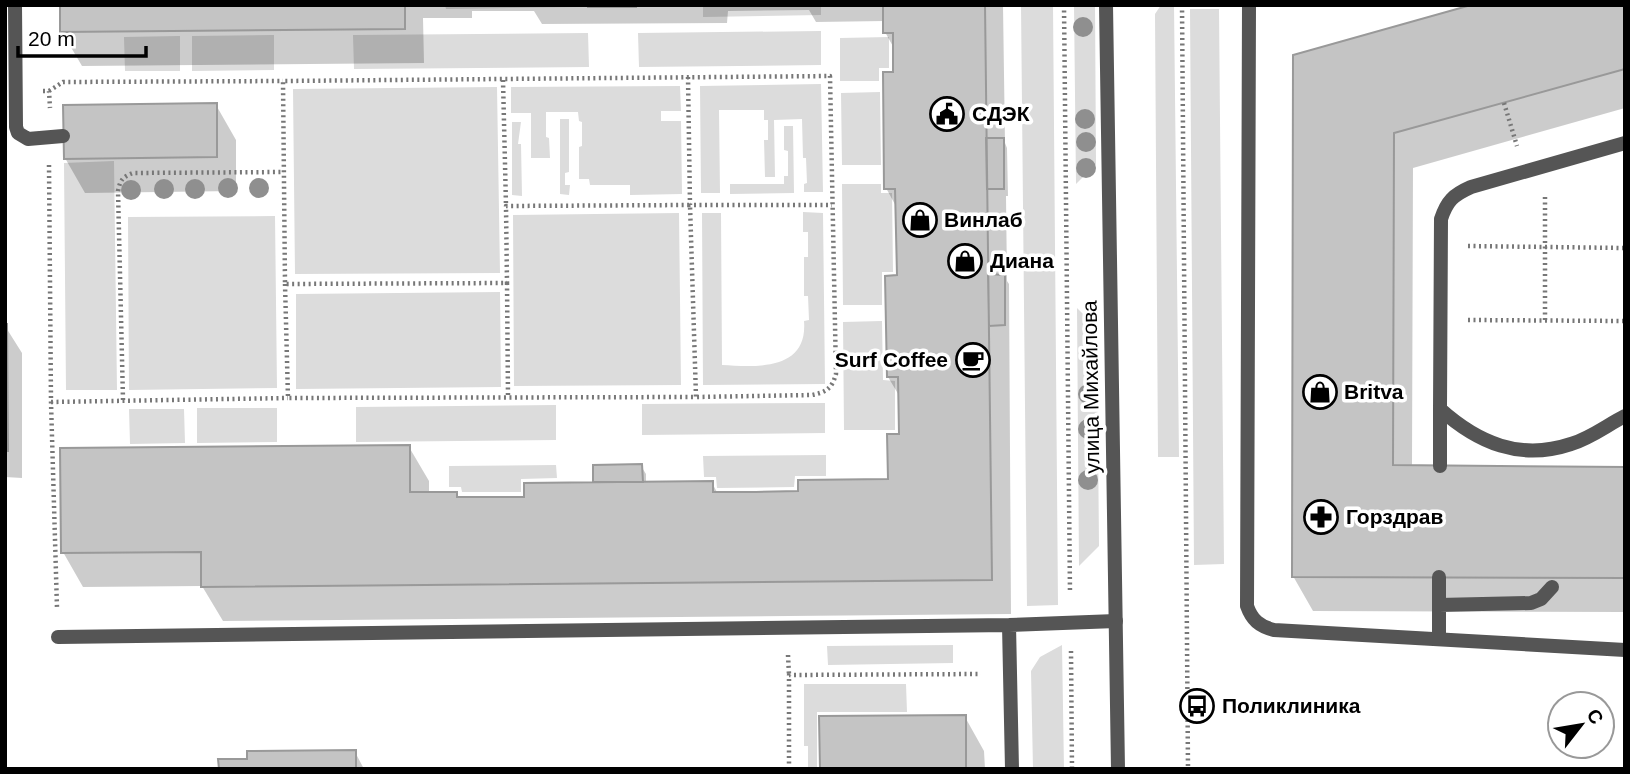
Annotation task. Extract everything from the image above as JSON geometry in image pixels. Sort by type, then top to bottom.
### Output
[{"type":"street","points":[[15,5],[16,92],[11,127],[29,139],[56,137]]},
{"type":"street","name":"улица Михайлова","points":[[1106,5],[1118,769]]},
{"type":"street","points":[[1249,5],[1247,606],[1251,615],[1257,623],[1274,629],[1625,650]]},
{"type":"street","points":[[1440,466],[1441,219],[1446,204],[1455,194],[1625,143]]},
{"type":"street","points":[[1440,409],[1462,429],[1487,442],[1515,449],[1545,450],[1572,444],[1625,416]]},
{"type":"street","points":[[1439,577],[1439,639]]},
{"type":"street","points":[[1439,605],[1531,603],[1541,599],[1552,587]]},
{"type":"street","points":[[58,637],[1009,625],[1116,621]]},
{"type":"street","points":[[1009,625],[1012,769]]},
{"type":"path","points":[[1064,5],[1072,769]]},
{"type":"path","points":[[1182,5],[1188,769]]},
{"type":"path","points":[[16,92],[49,91],[63,82],[830,76],[836,374],[833,385],[825,392],[812,395],[696,397],[288,398],[51,402]]},
{"type":"path","points":[[688,77],[696,397]]},
{"type":"path","points":[[503,80],[508,397]]},
{"type":"path","points":[[283,81],[288,398]]},
{"type":"path","points":[[49,91],[56,137],[51,402],[58,637]]},
{"type":"path","points":[[1504,103],[1524,172]]},
{"type":"path","points":[[1545,320],[1546,166]]},
{"type":"path","points":[[123,400],[118,191],[120,181],[132,173],[284,173]]},
{"type":"path","points":[[506,206],[832,205]]},
{"type":"path","points":[[1441,246],[1625,247]]},
{"type":"path","points":[[285,284],[507,283]]},
{"type":"path","points":[[1440,319],[1625,321]]},
{"type":"path","points":[[789,769],[789,675],[1010,673]]},
{"type":"shaded area","points":[[445,5],[584,5],[584,7],[446,9]]},
{"type":"shaded area","points":[[703,5],[821,5],[821,15],[703,17]]},
{"type":"shaded area","points":[[1021,5],[1053,5],[1058,605],[1027,606]]},
{"type":"shaded area","points":[[1074,5],[1095,5],[1096,164],[1076,184]]},
{"type":"shaded area","points":[[1161,5],[1174,5],[1179,457],[1158,457],[1155,14]]},
{"type":"shaded area","points":[[1190,9],[1219,9],[1224,564],[1194,565]]},
{"type":"shaded area","points":[[821,31],[821,65],[639,67],[638,33]]},
{"type":"shaded area","points":[[588,33],[589,67],[354,69],[353,35]]},
{"type":"shaded area","points":[[274,35],[274,70],[192,71],[192,36]]},
{"type":"shaded area","points":[[180,36],[180,71],[125,71],[124,37]]},
{"type":"shaded area","points":[[889,37],[889,68],[879,68],[879,81],[840,81],[840,38]]},
{"type":"shaded area","points":[[821,84],[823,192],[804,192],[804,184],[807,183],[802,119],[774,120],[775,177],[765,177],[764,140],[768,140],[768,120],[764,120],[764,110],[719,110],[720,193],[701,193],[700,86]]},
{"type":"shaded area","points":[[680,86],[681,111],[661,111],[661,121],[681,121],[682,194],[630,195],[630,185],[590,185],[589,179],[579,179],[582,122],[579,121],[578,112],[546,112],[546,137],[549,138],[550,158],[531,158],[531,113],[511,113],[511,87]]},
{"type":"shaded area","points":[[497,87],[500,273],[295,274],[293,89]]},
{"type":"shaded area","points":[[880,92],[881,165],[842,165],[841,93]]},
{"type":"shaded area","points":[[560,119],[569,119],[569,172],[565,173],[565,185],[570,185],[569,195],[560,194]]},
{"type":"shaded area","points":[[512,122],[521,122],[518,144],[521,144],[522,196],[512,195]]},
{"type":"shaded area","points":[[784,126],[793,126],[794,193],[730,194],[730,184],[784,184],[784,176],[788,176],[788,151],[784,150]]},
{"type":"shaded area","points":[[114,161],[117,390],[66,390],[64,163]]},
{"type":"shaded area","points":[[842,184],[881,184],[881,193],[892,193],[893,272],[882,272],[882,305],[843,305]]},
{"type":"shaded area","points":[[803,212],[823,213],[825,384],[703,385],[702,213],[721,213],[722,365],[750,366],[778,362],[789,357],[798,349],[803,337],[804,321],[809,320],[808,296],[804,296],[804,257],[808,257],[808,232],[803,232]]},
{"type":"shaded area","points":[[679,213],[681,385],[514,386],[513,215]]},
{"type":"shaded area","points":[[275,216],[277,388],[129,390],[128,217]]},
{"type":"shaded area","points":[[500,292],[501,387],[296,389],[296,294]]},
{"type":"shaded area","points":[[1077,308],[1097,328],[1099,546],[1079,566]]},
{"type":"shaded area","points":[[882,321],[883,380],[895,381],[895,430],[844,430],[843,322]]},
{"type":"shaded area","points":[[825,403],[825,433],[642,435],[642,404]]},
{"type":"shaded area","points":[[556,405],[556,440],[356,442],[356,407]]},
{"type":"shaded area","points":[[197,408],[277,408],[277,442],[197,443]]},
{"type":"shaded area","points":[[129,409],[184,409],[185,443],[130,444]]},
{"type":"shaded area","points":[[826,455],[826,476],[795,476],[794,487],[717,488],[716,477],[704,477],[703,456]]},
{"type":"shaded area","points":[[556,465],[557,478],[521,479],[521,492],[462,492],[461,487],[449,487],[449,466]]},
{"type":"shaded area","points":[[953,645],[953,663],[828,665],[827,646]]},
{"type":"shaded area","points":[[1062,645],[1064,769],[1033,769],[1031,671],[1040,657]]},
{"type":"shaded area","points":[[804,684],[906,684],[907,712],[817,712],[817,769],[808,769],[808,746],[804,746]]},
{"type":"building","points":[[60,5],[405,5],[405,29],[60,32]]},
{"type":"building","points":[[636,5],[636,7],[588,7]]},
{"type":"building","points":[[883,5],[985,5],[992,580],[201,587],[201,552],[61,553],[60,448],[410,445],[410,492],[457,492],[457,497],[524,497],[524,483],[713,481],[713,492],[756,492],[798,491],[798,480],[888,479],[887,434],[899,434],[898,377],[887,377],[885,276],[897,275],[895,189],[884,189],[883,72],[893,72],[893,33],[883,33]]},
{"type":"building","points":[[1471,5],[1625,5],[1625,69],[1394,133],[1393,465],[1625,467],[1625,578],[1292,577],[1293,55]]},
{"type":"building","points":[[217,103],[217,157],[64,159],[63,105]]},
{"type":"building","points":[[986,138],[1004,138],[1004,189],[987,189]]},
{"type":"building","points":[[988,274],[1005,275],[1005,325],[989,326]]},
{"type":"building","points":[[7,324],[8,451],[5,451]]},
{"type":"building","points":[[642,464],[643,482],[593,482],[593,465]]},
{"type":"building","points":[[966,715],[966,769],[820,769],[819,716]]},
{"type":"building","points":[[356,750],[356,769],[219,769],[218,759],[247,759],[247,751]]},
{"type":"place","name":"СДЭК","points":[[947,114]]},
{"type":"place","name":"Винлаб","points":[[920,220]]},
{"type":"place","name":"Диана","points":[[965,261]]},
{"type":"place","name":"Surf Coffee","points":[[973,360]]},
{"type":"place","name":"Britva","points":[[1320,392]]},
{"type":"place","name":"Горздрав","points":[[1321,517]]},
{"type":"place","name":"Поликлиника","points":[[1197,706]]}]
